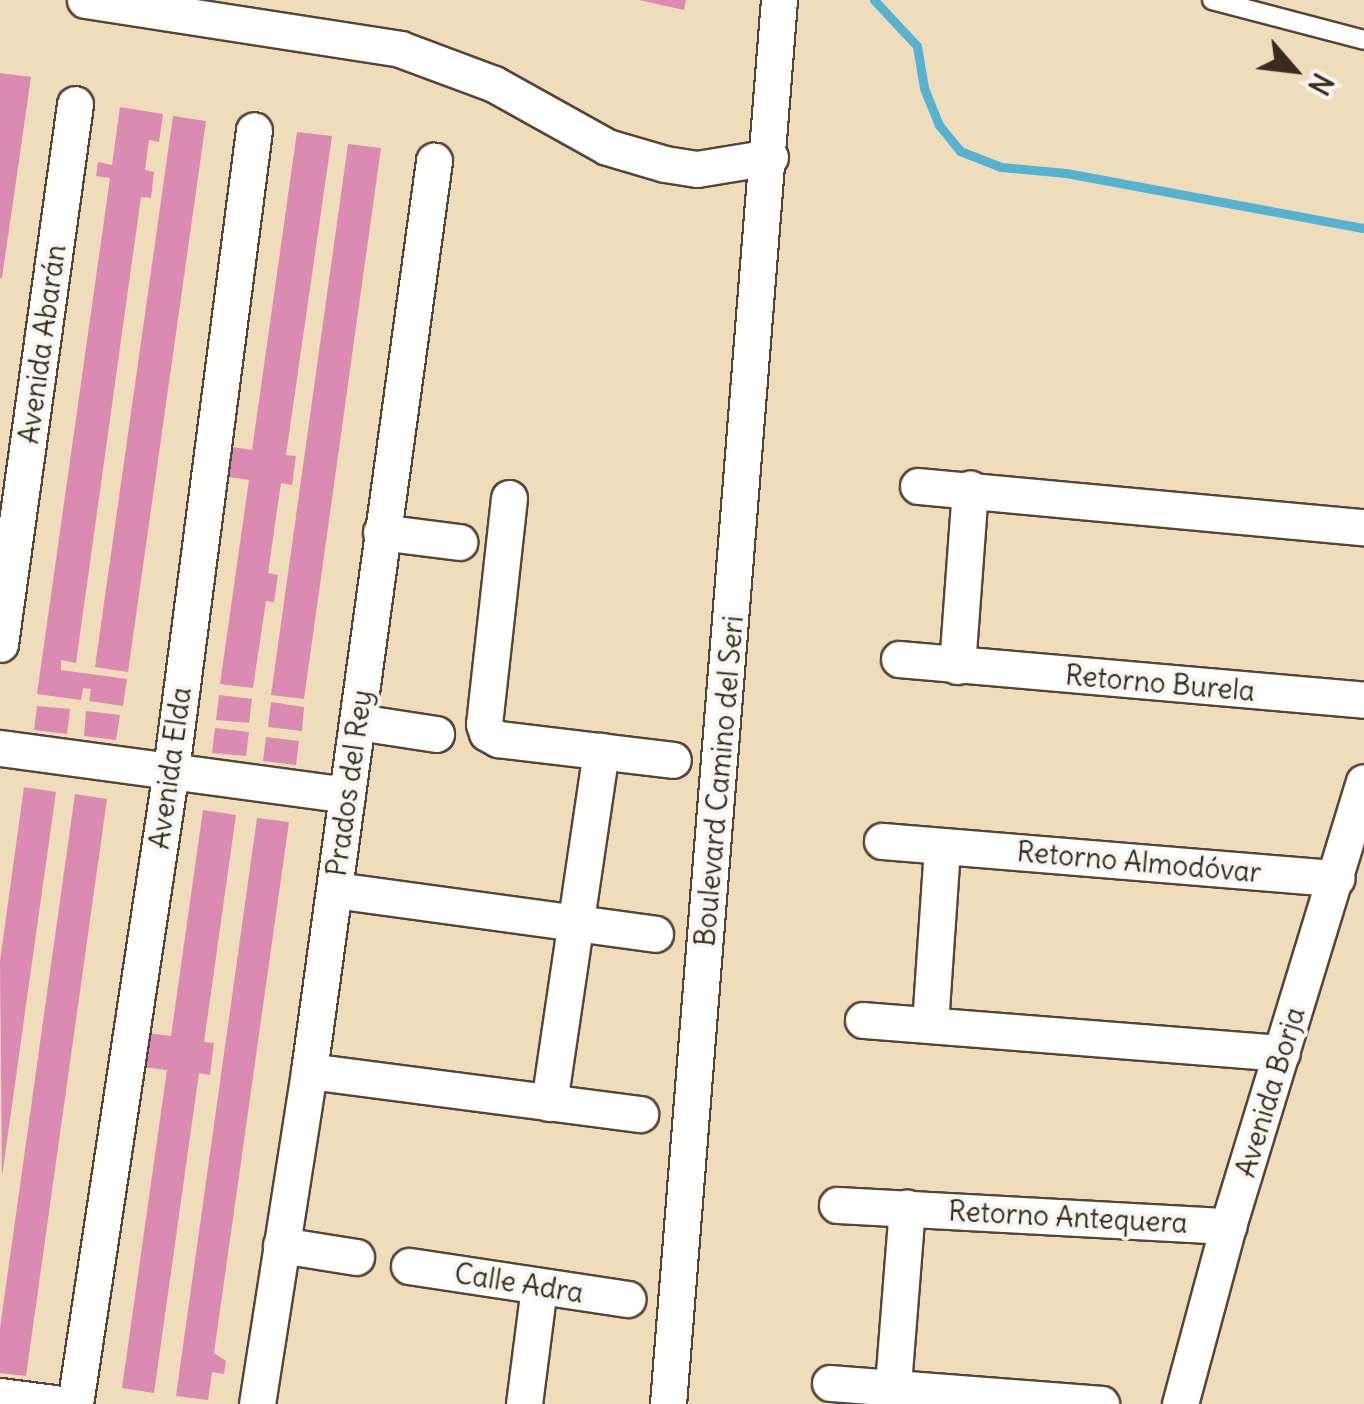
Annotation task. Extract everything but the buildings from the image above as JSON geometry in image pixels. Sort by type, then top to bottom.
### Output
[{"type":"street","points":[[85,0],[400,49],[494,84],[608,146],[665,164],[696,169],[770,157]]},
{"type":"street","name":"Boulevard Camino del Seri","points":[[668,1404],[722,758],[751,329],[770,157],[779,0]]},
{"type":"street","name":"Avenida Abarán","points":[[0,644],[75,104]]},
{"type":"street","name":"Avenida Elda","points":[[75,1404],[171,770],[254,130]]},
{"type":"street","name":"Prados del Rey","points":[[257,1404],[335,890],[434,161]]},
{"type":"street","points":[[918,486],[1364,526]]},
{"type":"street","points":[[957,666],[970,488]]},
{"type":"street","points":[[509,498],[484,724],[487,733],[498,738],[674,760]]},
{"type":"street","points":[[382,532],[459,542]]},
{"type":"street","name":"Retorno Burela","points":[[899,659],[1364,700]]},
{"type":"street","points":[[358,722],[436,734]]},
{"type":"street","points":[[0,748],[347,795]]},
{"type":"street","points":[[548,1103],[602,751]]},
{"type":"street","name":"Avenida Borja","points":[[1180,1404],[1228,1226],[1364,782]]},
{"type":"street","name":"Retorno Almodóvar","points":[[882,841],[1336,878]]},
{"type":"street","points":[[930,1024],[942,846]]},
{"type":"street","points":[[335,890],[656,934]]},
{"type":"street","points":[[862,1020],[1282,1053]]},
{"type":"street","points":[[309,1071],[640,1114]]},
{"type":"street","name":"Retorno Antequera","points":[[837,1205],[1228,1226]]},
{"type":"street","points":[[893,1386],[907,1208]]},
{"type":"street","points":[[281,1245],[356,1257]]},
{"type":"street","name":"Calle Adra","points":[[409,1266],[628,1299]]},
{"type":"street","points":[[524,1404],[539,1287]]},
{"type":"street","points":[[830,1383],[1101,1404]]},
{"type":"street","points":[[0,1396],[62,1404]]},
{"type":"lane","points":[[1212,0],[1364,40]]},
{"type":"waterway","points":[[874,0],[917,46],[924,88],[939,125],[960,151],[1001,167],[1066,173],[1364,228]]}]
